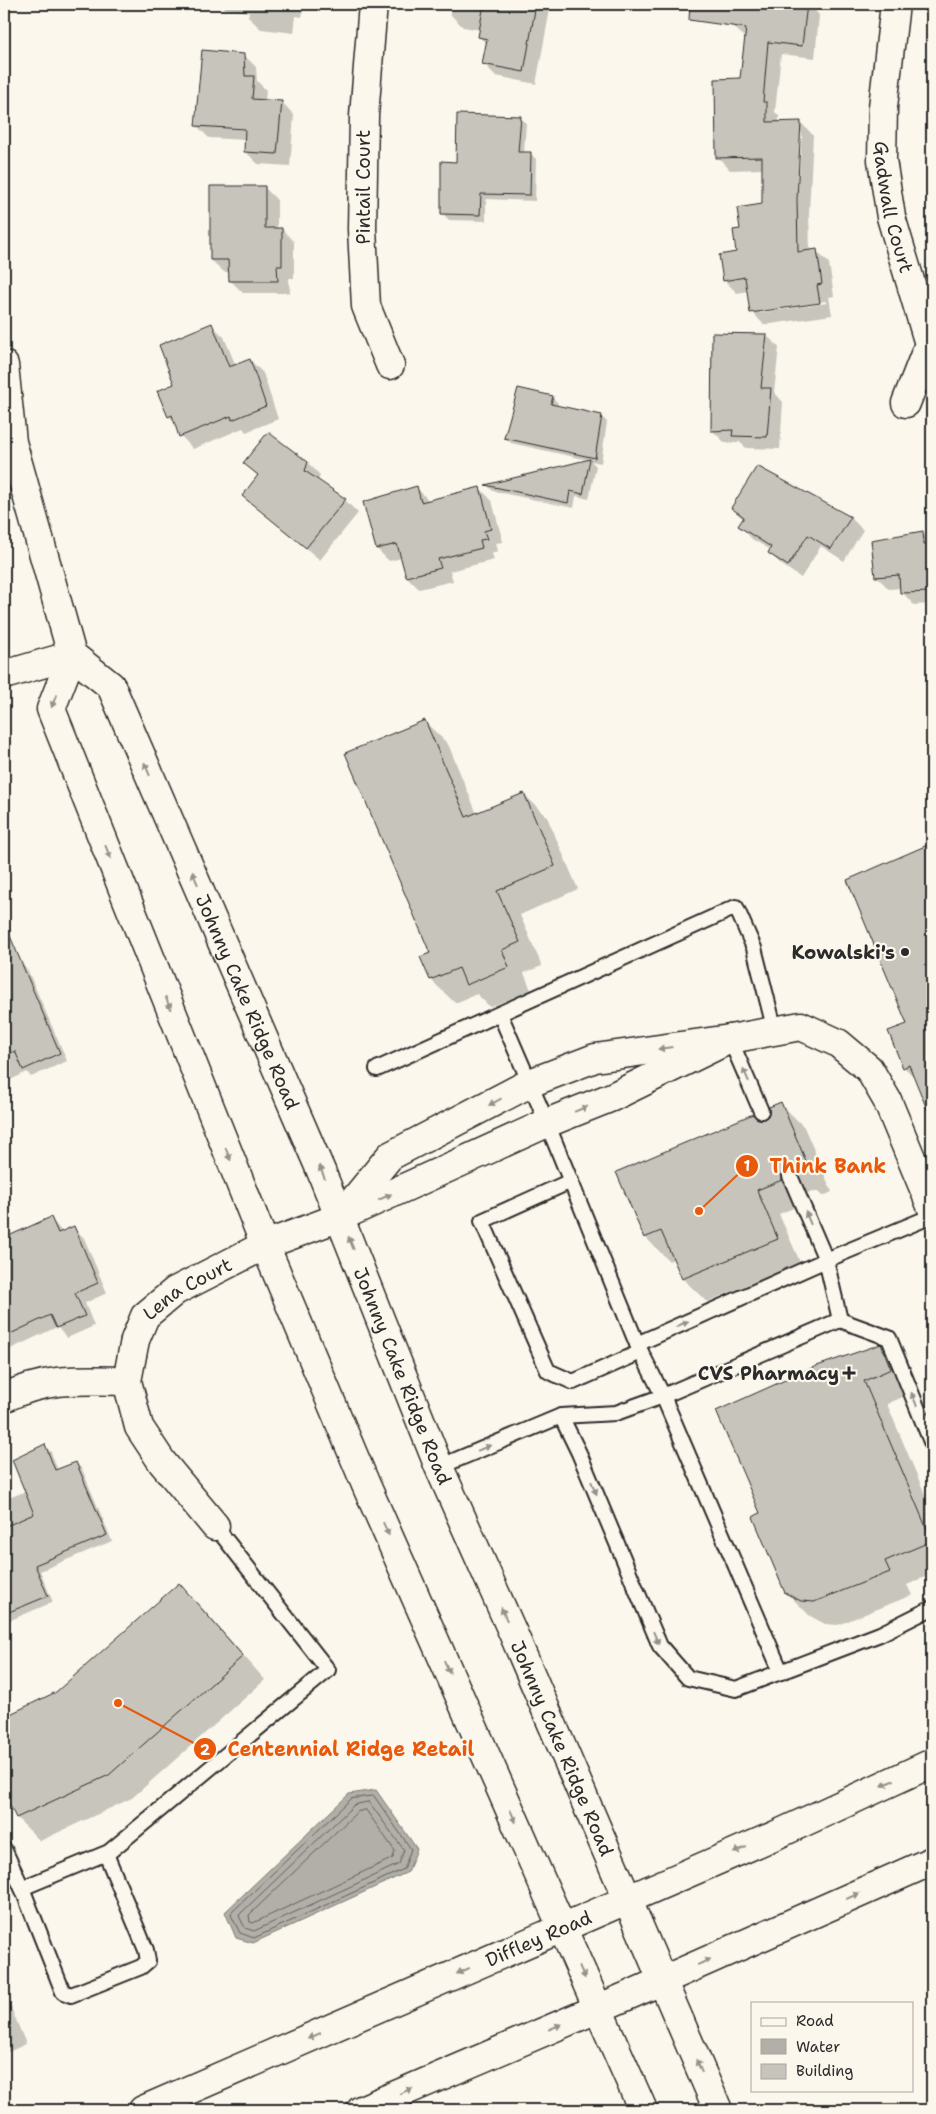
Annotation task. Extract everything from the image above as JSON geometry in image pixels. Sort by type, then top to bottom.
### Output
[{"type":"street","name":"Pintail Court","points":[[373,4],[364,116],[362,228],[366,306],[390,365]]},
{"type":"street","name":"Gadwall Court","points":[[895,4],[884,107],[882,160],[891,217],[929,344],[906,403]]},
{"type":"street","points":[[4,365],[12,442],[72,656],[51,709],[265,1245],[366,1485],[643,2110]]},
{"type":"street","points":[[4,675],[72,656]]},
{"type":"street","name":"Johnny Cake Ridge Road","points":[[72,656],[111,686],[340,1217],[439,1467],[513,1633],[718,2110]]},
{"type":"street","points":[[340,1217],[390,1156],[530,1083],[595,1058],[730,1039],[801,1026],[838,1042],[869,1069],[887,1100],[932,1208]]},
{"type":"street","name":"Lena Court","points":[[214,1526],[162,1462],[139,1427],[127,1380],[135,1340],[145,1316],[175,1291],[265,1245],[340,1217],[547,1123],[612,1097],[730,1039]]},
{"type":"street","points":[[4,1398],[24,1388],[67,1380],[127,1380]]},
{"type":"street","name":"Diffley Road","points":[[143,2110],[776,1835],[932,1762]]},
{"type":"street","points":[[361,2110],[662,1981],[932,1861]]},
{"type":"lane","points":[[378,1070],[736,907],[754,948],[775,1030]]},
{"type":"lane","points":[[500,1014],[547,1123],[639,1348],[663,1396],[781,1672]]},
{"type":"lane","points":[[730,1039],[761,1111]]},
{"type":"lane","points":[[790,1176],[826,1260],[840,1320]]},
{"type":"lane","points":[[571,1181],[482,1221],[548,1371],[573,1382],[639,1348],[826,1260],[932,1216]]},
{"type":"lane","points":[[439,1467],[561,1416],[616,1414],[663,1396],[840,1320],[889,1338],[932,1444]]},
{"type":"lane","points":[[561,1416],[579,1453],[660,1646],[688,1678],[736,1688],[880,1634],[932,1608]]},
{"type":"lane","points":[[22,1888],[106,1854],[328,1670],[214,1526]]},
{"type":"lane","points":[[4,1849],[22,1888],[63,1992],[71,1995],[141,1968],[148,1961],[146,1950],[106,1854]]},
{"type":"water","points":[[376,1790],[417,1849],[408,1872],[253,1943],[236,1938],[225,1912],[349,1794]]},
{"type":"building","points":[[484,4],[536,4],[524,72],[482,64],[487,39],[478,37]]},
{"type":"building","points":[[690,4],[807,4],[802,46],[768,42],[763,102],[767,102],[767,122],[801,121],[797,200],[798,252],[817,249],[822,284],[817,285],[820,303],[750,313],[745,277],[723,281],[719,255],[736,252],[733,230],[740,229],[737,208],[762,204],[762,157],[716,158],[715,79],[740,78],[746,28],[689,20]]},
{"type":"building","points":[[202,50],[244,54],[245,76],[254,76],[252,99],[282,101],[277,154],[244,152],[245,129],[195,126]]},
{"type":"building","points":[[457,114],[521,116],[518,152],[531,152],[530,195],[481,194],[480,215],[441,214],[441,161],[456,162]]},
{"type":"building","points":[[210,186],[265,186],[265,228],[282,228],[282,266],[277,266],[278,281],[229,281],[228,260],[210,260]]},
{"type":"building","points":[[212,323],[229,367],[250,359],[266,406],[232,420],[231,416],[179,437],[172,415],[168,417],[157,391],[174,384],[159,345]]},
{"type":"building","points":[[712,333],[767,334],[761,388],[771,388],[767,437],[732,436],[733,430],[711,431]]},
{"type":"building","points":[[518,388],[553,396],[551,404],[602,415],[595,458],[504,438]]},
{"type":"building","points":[[268,432],[308,462],[305,471],[346,499],[306,548],[242,496],[258,475],[243,463]]},
{"type":"building","points":[[590,459],[583,494],[570,491],[568,503],[485,485]]},
{"type":"building","points":[[757,466],[851,517],[831,549],[808,535],[788,566],[768,553],[771,547],[738,526],[744,517],[731,508]]},
{"type":"building","points":[[417,486],[421,502],[480,487],[491,529],[484,531],[487,539],[480,540],[482,548],[438,559],[441,568],[406,577],[397,544],[376,549],[363,502]]},
{"type":"building","points":[[923,531],[924,544],[932,543],[932,592],[900,593],[899,575],[875,577],[871,540]]},
{"type":"building","points":[[425,720],[466,817],[524,793],[555,866],[497,891],[520,942],[502,950],[509,967],[466,985],[459,968],[430,980],[420,957],[430,953],[345,753]]},
{"type":"building","name":"Kowalski's","points":[[932,843],[931,1119],[909,1065],[903,1068],[888,1031],[907,1024],[847,880]]},
{"type":"building","points":[[4,922],[60,1053],[23,1070],[15,1051],[4,1056]]},
{"type":"building","points":[[781,1102],[809,1168],[798,1173],[795,1169],[787,1168],[783,1171],[782,1180],[757,1190],[778,1239],[682,1279],[661,1231],[644,1238],[616,1172],[753,1114],[756,1118],[764,1119],[768,1116],[769,1107]]},
{"type":"building","points":[[51,1217],[58,1233],[74,1226],[98,1283],[75,1293],[85,1316],[56,1328],[50,1315],[4,1337],[4,1238]]},
{"type":"building","name":"CVS Pharmacy","points":[[881,1344],[891,1369],[864,1381],[932,1541],[885,1561],[890,1572],[814,1602],[801,1601],[785,1593],[753,1517],[760,1513],[716,1411],[814,1367]]},
{"type":"building","points":[[45,1444],[55,1470],[76,1462],[107,1535],[35,1565],[48,1596],[4,1614],[4,1527],[34,1514],[12,1460]]},
{"type":"building","points":[[179,1583],[243,1656],[109,1775],[16,1818],[4,1793],[4,1717],[56,1692]]},
{"type":"place","name":"Kowalski's","points":[[905,952]]},
{"type":"place","name":"Think Bank","points":[[699,1211]]},
{"type":"place","name":"CVS Pharmacy","points":[[849,1373]]},
{"type":"place","name":"Centennial Ridge Retail","points":[[118,1703]]}]
